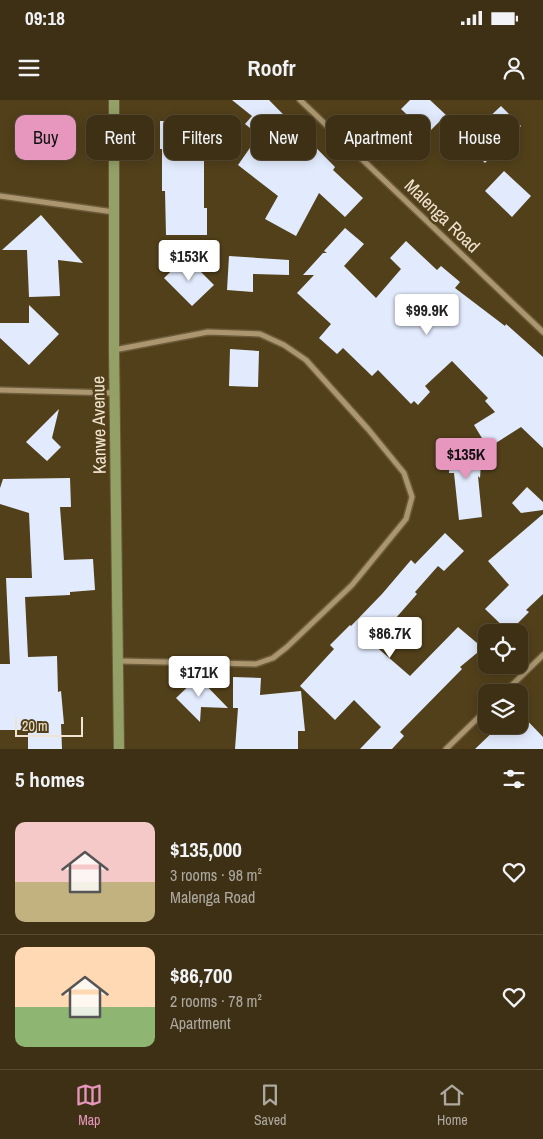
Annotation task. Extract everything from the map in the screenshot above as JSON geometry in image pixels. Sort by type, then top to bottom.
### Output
[{"type":"main road","name":"Kanwe Avenue","points":[[114,100],[114,393],[119,749]]},
{"type":"street","name":"Malenga Road","points":[[300,100],[543,332]]},
{"type":"street","points":[[0,196],[114,212]]},
{"type":"street","points":[[114,350],[208,332],[260,334],[284,345],[306,360],[368,429],[404,473],[412,497],[406,519],[352,585],[273,658],[256,664],[119,661]]},
{"type":"street","points":[[0,390],[114,393]]},
{"type":"street","points":[[514,684],[542,659]]},
{"type":"street","points":[[446,749],[478,718]]},
{"type":"building","points":[[232,100],[269,100],[284,115],[251,115]]},
{"type":"building","points":[[410,100],[430,100],[446,115],[440,115],[440,121],[430,131],[430,115],[407,115],[401,109]]},
{"type":"building","points":[[501,106],[510,115],[491,115]]},
{"type":"building","points":[[251,117],[251,129],[245,124]]},
{"type":"building","points":[[160,121],[164,121],[164,160],[204,160],[204,208],[207,208],[207,235],[166,235],[165,191],[162,191],[162,149],[160,149]]},
{"type":"building","points":[[251,146],[251,160],[316,160],[316,148],[335,167],[333,170],[363,198],[345,217],[319,193],[296,236],[265,219],[278,196],[238,165]]},
{"type":"building","points":[[504,171],[531,196],[512,217],[485,191]]},
{"type":"building","points":[[41,215],[83,263],[58,260],[60,296],[29,297],[27,250],[2,250]]},
{"type":"building","points":[[345,228],[364,244],[344,266],[376,298],[401,269],[390,258],[406,241],[437,270],[441,266],[460,282],[455,288],[505,326],[506,324],[543,357],[543,448],[521,427],[488,448],[474,425],[495,412],[485,401],[488,398],[452,361],[425,386],[430,392],[418,405],[414,401],[411,404],[378,370],[372,376],[343,348],[337,354],[319,338],[331,324],[297,293],[314,275],[303,275],[323,253],[327,253],[324,251]]},
{"type":"building","points":[[229,256],[289,260],[289,275],[253,274],[253,292],[227,290]]},
{"type":"building","points":[[186,257],[214,285],[192,306],[164,278]]},
{"type":"building","points":[[29,305],[59,334],[29,365],[0,338],[0,323],[29,323]]},
{"type":"building","points":[[230,349],[259,351],[258,387],[229,386]]},
{"type":"building","points":[[59,409],[52,438],[61,447],[47,461],[26,442]]},
{"type":"building","points":[[440,445],[482,449],[480,478],[478,476],[482,517],[459,520],[454,473],[449,473],[450,453]]},
{"type":"building","points":[[70,478],[71,507],[60,507],[64,560],[93,559],[95,590],[70,592],[70,595],[25,597],[28,657],[57,656],[58,692],[61,691],[64,724],[61,724],[62,749],[28,749],[28,730],[0,730],[0,664],[10,664],[6,578],[32,578],[29,513],[0,504],[0,488],[3,479]]},
{"type":"building","points":[[527,487],[543,502],[543,510],[521,513],[512,503]]},
{"type":"building","points":[[543,514],[543,594],[526,610],[529,612],[517,624],[501,624],[485,609],[509,585],[488,561]]},
{"type":"building","points":[[445,533],[464,551],[444,571],[438,566],[415,592],[417,594],[373,644],[410,676],[458,627],[478,644],[478,652],[460,667],[462,669],[400,732],[404,736],[392,749],[360,749],[381,727],[354,700],[335,720],[300,686],[334,649],[330,645],[382,594],[411,560],[415,564]]},
{"type":"building","points":[[198,677],[228,708],[201,707],[200,722],[176,698]]},
{"type":"building","points":[[233,677],[261,678],[260,695],[301,691],[305,731],[298,731],[298,749],[235,749],[238,708],[233,708]]},
{"type":"building","points":[[528,721],[543,737],[543,749],[475,749],[491,734],[528,734]]}]
